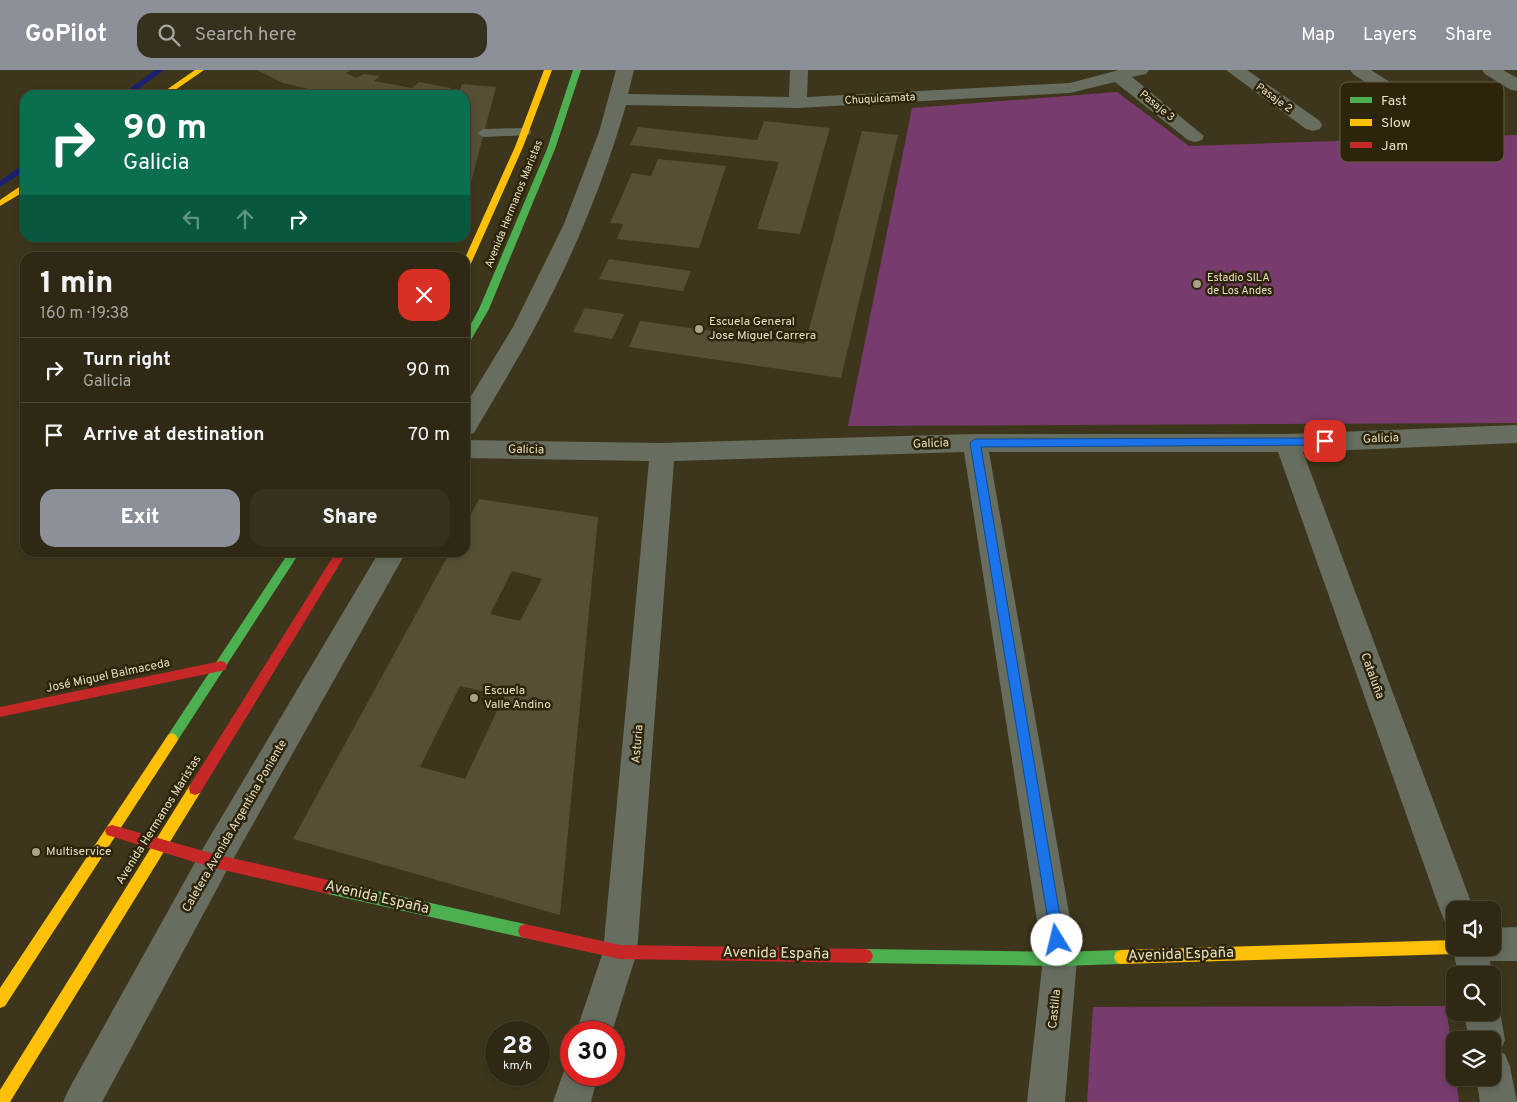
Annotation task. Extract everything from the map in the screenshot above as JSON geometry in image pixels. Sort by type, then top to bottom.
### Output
[{"type":"main road","points":[[175,90],[200,70]]},
{"type":"main road","name":"Avenida Hermanos Maristas","points":[[470,256],[524,132],[548,70]]},
{"type":"main road","name":"Avenida Hermanos Maristas","points":[[470,334],[484,310],[547,158],[576,70]]},
{"type":"main road","points":[[0,204],[20,190]]},
{"type":"main road","points":[[0,1001],[292,557]]},
{"type":"main road","name":"Avenida Hermanos Maristas","points":[[1,1102],[339,557]]},
{"type":"main road","name":"José Miguel Balmaceda","points":[[0,712],[221,666]]},
{"type":"main road","name":"Avenida España","points":[[112,831],[214,862],[620,952],[1060,959],[1446,947]]},
{"type":"street","points":[[470,418],[532,312],[584,201],[618,99],[624,70]]},
{"type":"street","points":[[798,103],[799,70]]},
{"type":"street","name":"Chuquicamata","points":[[618,99],[798,103],[1070,88],[1140,70]]},
{"type":"street","name":"Pasaje 2","points":[[1235,70],[1313,125]]},
{"type":"street","points":[[1359,70],[1378,82]]},
{"type":"street","points":[[1491,70],[1517,86]]},
{"type":"street","name":"Pasaje 3","points":[[1119,76],[1195,136]]},
{"type":"street","name":"Galicia","points":[[470,449],[662,452],[975,443],[1287,443],[1517,434]]},
{"type":"street","name":"Castilla","points":[[975,443],[1060,959],[1046,1102]]},
{"type":"street","name":"Cataluña","points":[[1287,443],[1454,901]]},
{"type":"street","name":"Asturia","points":[[598,1021],[620,952],[662,452]]},
{"type":"street","name":"Caletera Avenida Argentina Poniente","points":[[82,1102],[214,862],[390,557]]},
{"type":"street","points":[[1501,945],[1517,944]]},
{"type":"street","points":[[572,1102],[577,1086]]},
{"type":"street","points":[[1496,1086],[1499,1102]]},
{"type":"lane","points":[[484,133],[524,132]]},
{"type":"shaded area","name":"Estadio SILA de Los Andes","points":[[1117,92],[1189,146],[1340,141],[1340,162],[1504,162],[1504,135],[1517,135],[1517,423],[848,426],[912,108]]},
{"type":"shaded area","points":[[1446,1006],[1446,1021],[1448,1021],[1449,1031],[1446,1031],[1446,1086],[1457,1086],[1459,1102],[1087,1102],[1093,1007]]},
{"type":"building","points":[[257,70],[351,70],[346,73],[356,78],[364,74],[380,76],[374,81],[412,88],[419,82],[451,88],[450,90],[313,90],[283,83]]},
{"type":"building","points":[[462,84],[496,87],[470,186],[470,90],[460,90]]},
{"type":"building","points":[[764,121],[830,128],[800,234],[757,229],[779,162],[630,145],[638,127],[757,140]]},
{"type":"building","points":[[862,131],[898,135],[841,378],[629,347],[640,321],[805,344]]},
{"type":"building","points":[[658,159],[726,166],[699,248],[617,239],[623,224],[610,223],[632,173],[651,176]]},
{"type":"building","points":[[609,259],[691,271],[683,291],[599,279]]},
{"type":"building","points":[[585,308],[624,314],[612,339],[573,332]]},
{"type":"building","name":"Escuela Valle Andino","points":[[479,499],[598,517],[560,915],[293,839],[447,557],[470,557],[470,516]],"holes":[[[512,571],[542,579],[520,621],[490,614]],[[460,686],[504,696],[465,779],[420,767]]]},
{"type":"waterway","points":[[132,90],[160,70]]},
{"type":"waterway","points":[[0,185],[20,171]]},
{"type":"traffic: fast","points":[[470,334],[484,309],[551,149],[577,70]]},
{"type":"traffic: fast","points":[[172,739],[292,557]]},
{"type":"traffic: fast","points":[[328,887],[525,931]]},
{"type":"traffic: fast","points":[[866,956],[1060,959],[1121,957]]},
{"type":"traffic: slow","points":[[170,90],[200,70]]},
{"type":"traffic: slow","points":[[470,257],[519,147],[548,70]]},
{"type":"traffic: slow","points":[[0,204],[20,190]]},
{"type":"traffic: slow","points":[[0,1001],[172,739]]},
{"type":"traffic: slow","points":[[1,1102],[195,789]]},
{"type":"traffic: slow","points":[[1121,957],[1446,947]]},
{"type":"traffic: jam","points":[[195,789],[339,557]]},
{"type":"traffic: jam","points":[[0,712],[221,666]]},
{"type":"traffic: jam","points":[[112,831],[214,861],[328,887]]},
{"type":"traffic: jam","points":[[525,931],[620,952],[866,956]]},
{"type":"place","name":"Estadio SILA de Los Andes","points":[[1197,284]]},
{"type":"place","name":"Escuela General Jose Miguel Carrera","points":[[699,329]]},
{"type":"place","name":"Escuela Valle Andino","points":[[474,698]]},
{"type":"place","name":"Multiservice","points":[[36,852]]},
{"type":"route","points":[[1057,940],[975,443],[1287,443],[1325,441]]}]
